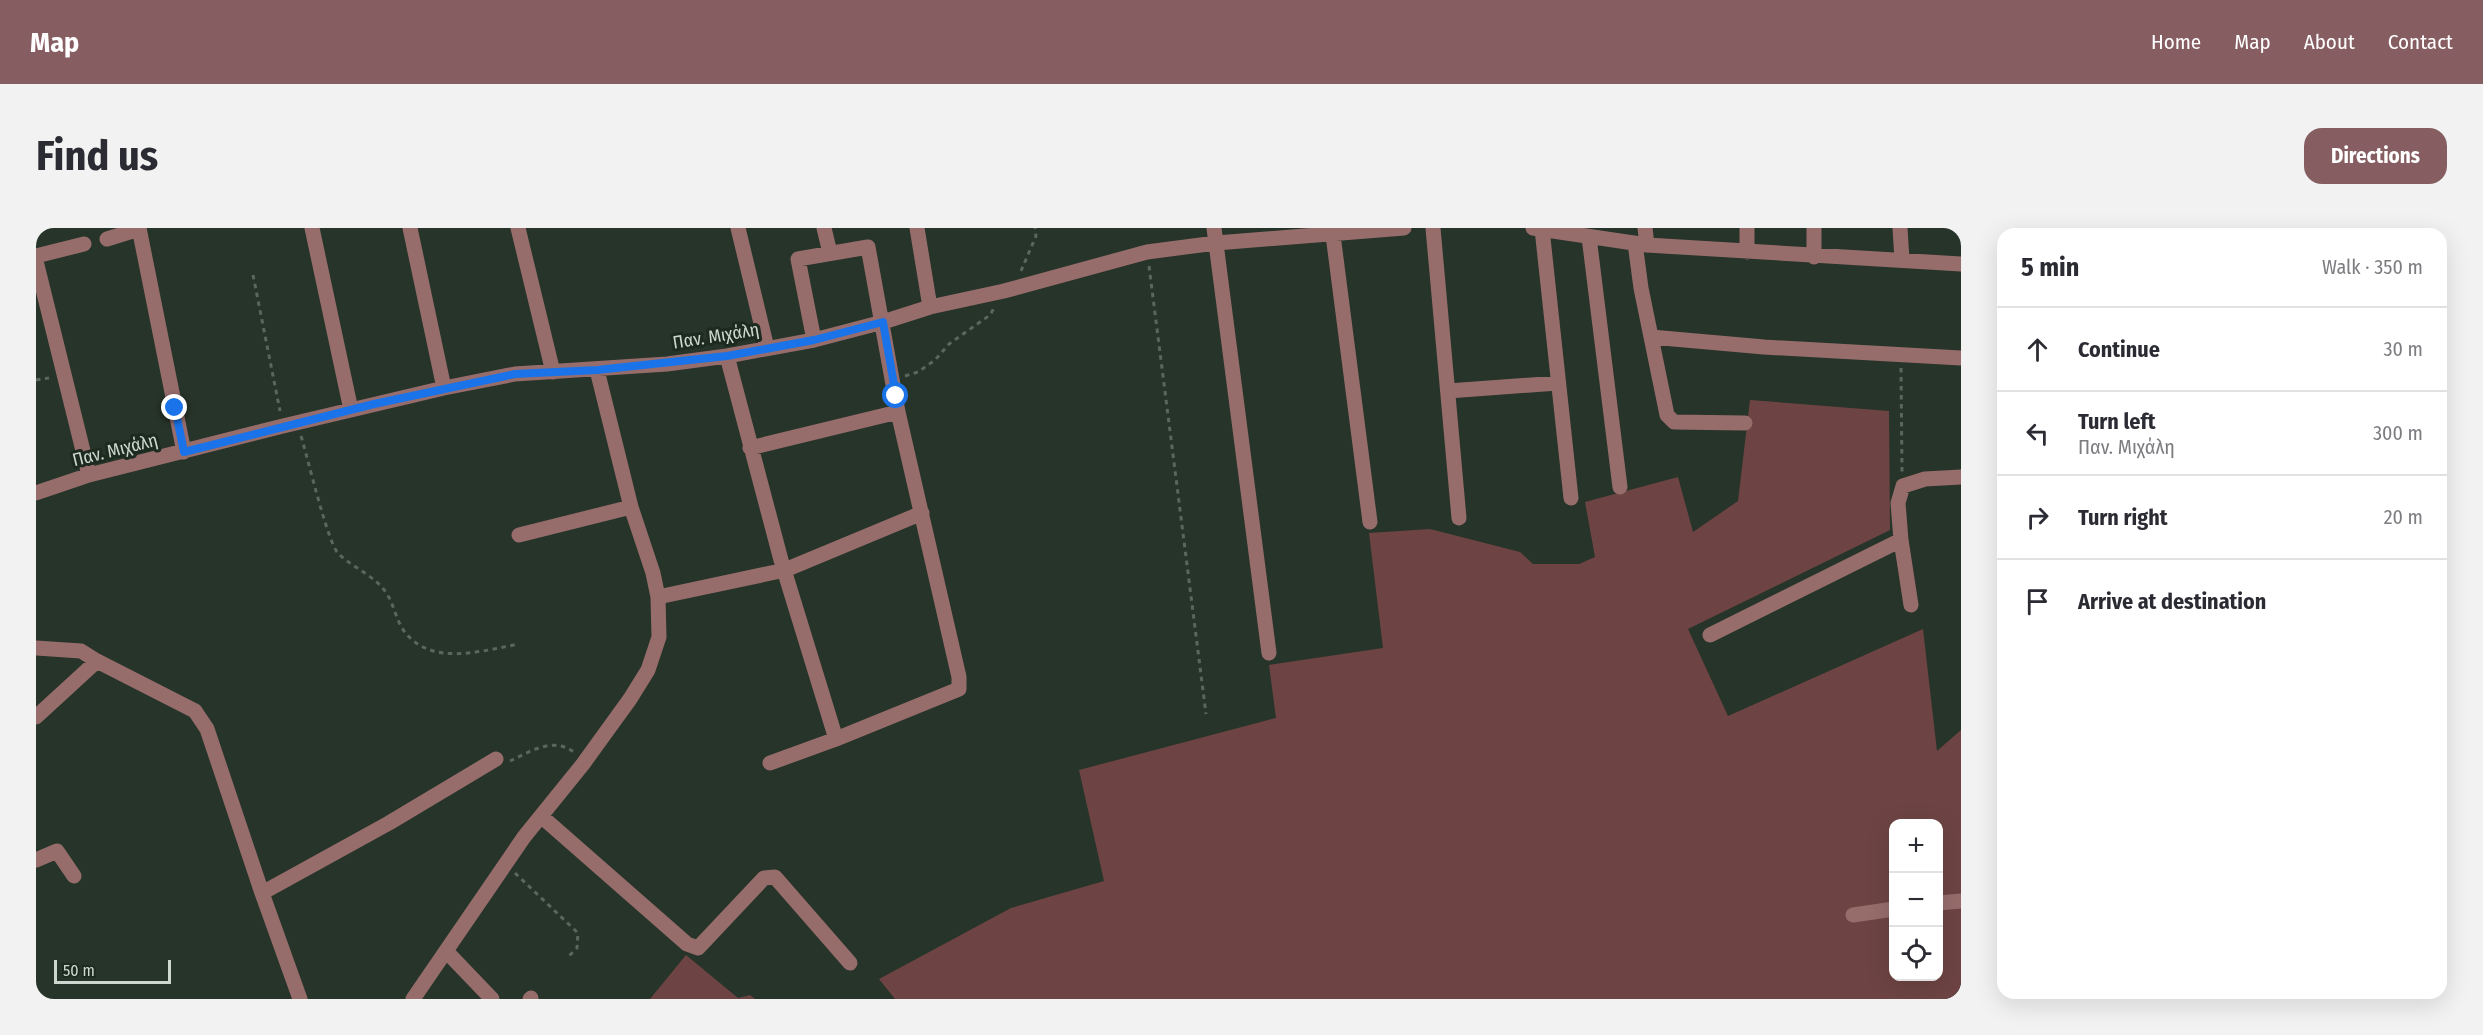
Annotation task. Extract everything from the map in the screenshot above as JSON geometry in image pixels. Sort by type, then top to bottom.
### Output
[{"type":"street","points":[[107,238],[139,228],[184,452]]},
{"type":"street","points":[[312,228],[351,410]]},
{"type":"street","points":[[410,228],[444,388]]},
{"type":"street","points":[[518,228],[553,372]]},
{"type":"street","points":[[738,228],[767,348]]},
{"type":"street","points":[[825,228],[830,253]]},
{"type":"street","points":[[917,228],[930,307]]},
{"type":"street","name":"Παν. Μιχάλη","points":[[36,493],[89,475],[291,424],[444,388],[515,374],[597,370],[727,356],[814,340],[930,307],[1004,291],[1215,236],[1293,233],[1333,235],[1404,228]]},
{"type":"street","points":[[1433,228],[1459,518]]},
{"type":"street","points":[[1645,228],[1641,244],[1651,337],[1667,415],[1674,422],[1746,423]]},
{"type":"street","points":[[1747,228],[1747,252]]},
{"type":"street","points":[[1814,228],[1814,256]]},
{"type":"street","points":[[1900,228],[1902,260]]},
{"type":"street","points":[[1571,498],[1538,229],[1641,244],[1961,264]]},
{"type":"street","points":[[1333,235],[1370,522]]},
{"type":"street","points":[[1215,236],[1269,652]]},
{"type":"street","points":[[1589,237],[1620,487]]},
{"type":"street","points":[[36,256],[84,244]]},
{"type":"street","points":[[770,763],[959,689],[959,676],[898,412],[868,247],[798,259],[814,340]]},
{"type":"street","points":[[36,261],[89,475]]},
{"type":"street","points":[[1651,337],[1900,356],[1961,358]]},
{"type":"street","points":[[727,356],[750,448],[836,739]]},
{"type":"street","points":[[414,999],[505,863],[609,730],[648,670],[659,637],[658,597],[646,550],[631,507],[597,370]]},
{"type":"street","points":[[1448,391],[1558,383]]},
{"type":"street","points":[[750,448],[898,412]]},
{"type":"street","points":[[1911,605],[1900,540],[1898,503],[1903,486],[1924,479],[1961,477]]},
{"type":"street","points":[[519,535],[631,507]]},
{"type":"street","points":[[658,597],[785,570],[922,513]]},
{"type":"street","points":[[1710,635],[1900,540]]},
{"type":"street","points":[[36,648],[81,651],[195,711],[207,729],[300,999]]},
{"type":"street","points":[[36,717],[98,661]]},
{"type":"street","points":[[262,893],[389,823],[496,759]]},
{"type":"street","points":[[541,816],[687,944],[698,948],[764,878],[775,877],[850,963]]},
{"type":"street","points":[[36,860],[57,851],[74,876]]},
{"type":"street","points":[[1943,903],[1961,901]]},
{"type":"street","points":[[1853,915],[1889,910]]},
{"type":"street","points":[[446,951],[492,999]]},
{"type":"path","points":[[893,380],[918,372],[935,360],[949,344],[990,315],[1004,291],[1021,271],[1036,236],[1035,228]]},
{"type":"path","points":[[1148,252],[1206,714]]},
{"type":"path","points":[[253,275],[291,424],[336,552],[372,578],[387,593],[403,630],[417,644],[435,653],[461,654],[519,644]]},
{"type":"path","points":[[1900,356],[1903,486]]},
{"type":"path","points":[[496,759],[508,762],[555,744],[567,747],[578,754],[583,764]]},
{"type":"path","points":[[505,863],[578,933],[577,948],[569,956]]},
{"type":"shaded area","points":[[1750,400],[1889,411],[1890,530],[1688,629],[1728,716],[1923,629],[1937,751],[1961,730],[1961,999],[895,999],[879,979],[1011,908],[1104,881],[1079,770],[1276,718],[1269,665],[1383,648],[1369,533],[1430,529],[1520,552],[1533,564],[1579,564],[1595,557],[1585,502],[1678,477],[1693,532],[1738,501]]},
{"type":"shaded area","points":[[686,955],[738,998],[750,995],[755,999],[650,999]]},
{"type":"route","points":[[175,408],[184,452],[374,404],[515,374],[668,364],[727,356],[814,340],[883,322],[896,396]]}]
